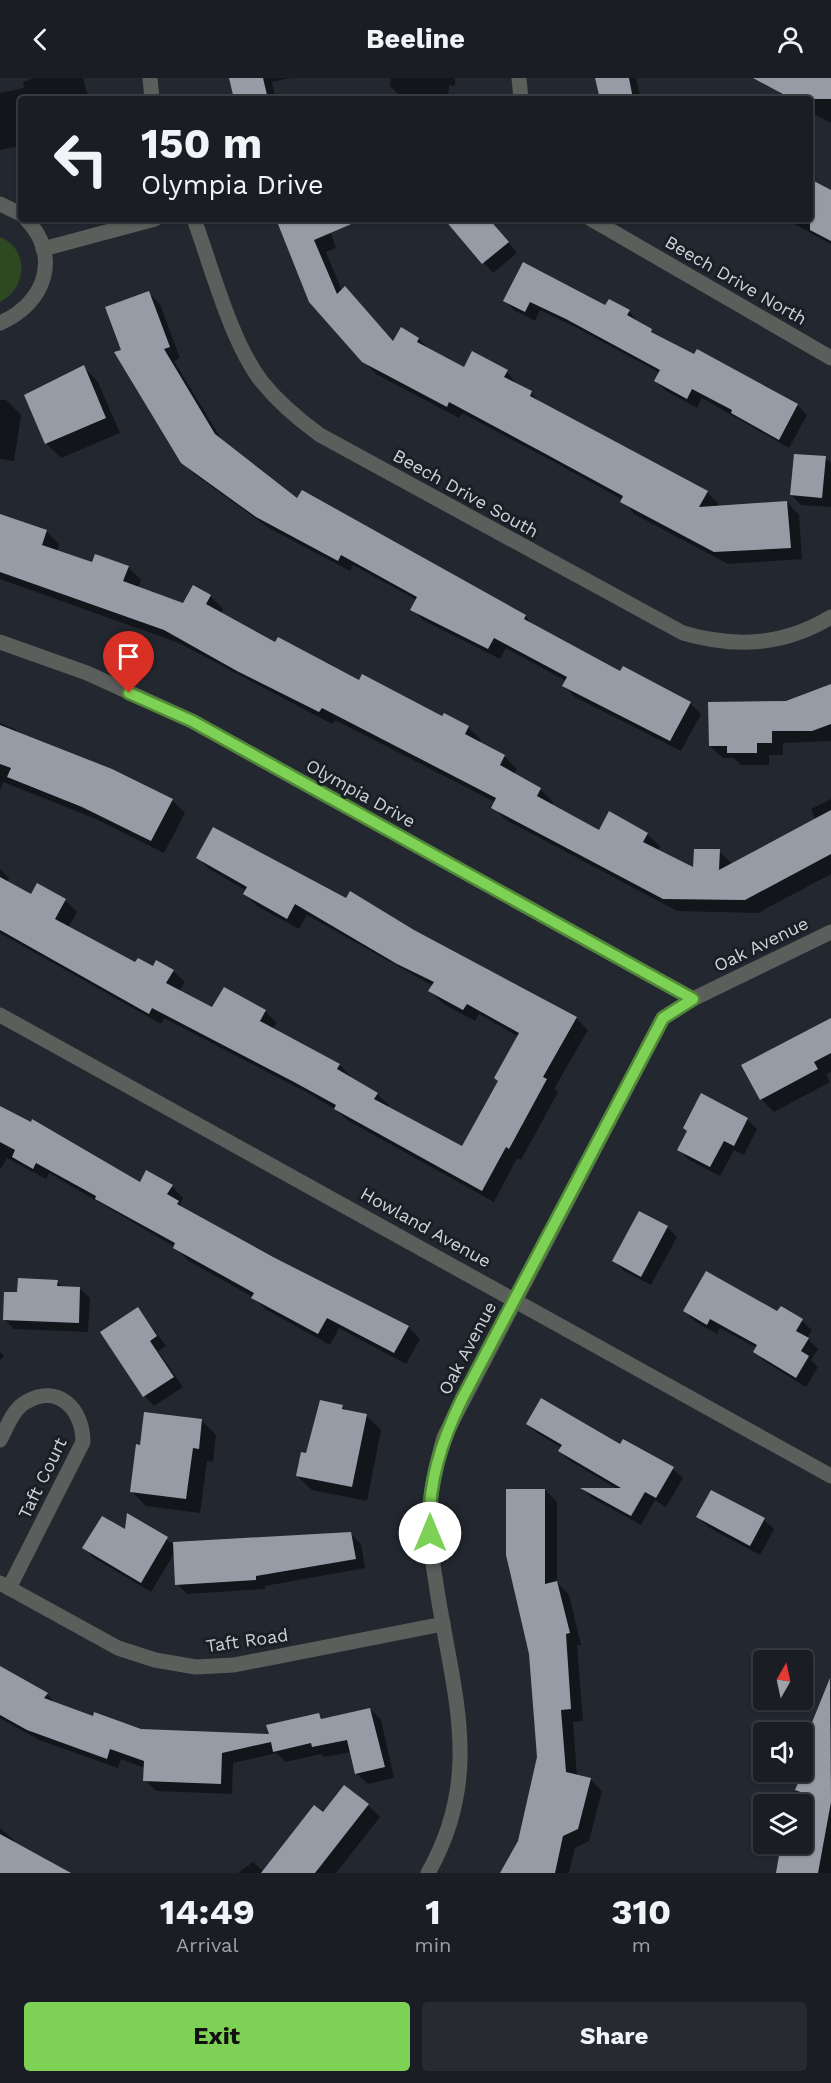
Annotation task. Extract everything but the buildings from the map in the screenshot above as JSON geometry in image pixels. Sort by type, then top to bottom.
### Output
[{"type":"street","points":[[150,78],[152,96]]},
{"type":"street","points":[[519,78],[520,96]]},
{"type":"street","points":[[0,204],[18,213]]},
{"type":"street","points":[[0,323],[23,310],[41,287],[45,268],[44,249],[35,229],[29,222]]},
{"type":"street","points":[[44,249],[144,222]]},
{"type":"street","name":"Beech Drive South","points":[[195,222],[240,345],[261,380],[288,411],[320,435],[683,633],[712,641],[741,644],[769,642],[798,634],[831,617]]},
{"type":"street","name":"Beech Drive North","points":[[596,222],[831,358]]},
{"type":"street","name":"Olympia Drive","points":[[0,642],[87,673],[192,721],[693,999]]},
{"type":"street","name":"Oak Avenue","points":[[428,1873],[440,1852],[454,1815],[461,1774],[461,1734],[431,1552],[429,1514],[433,1477],[444,1437],[663,1018],[693,999],[831,932]]},
{"type":"street","name":"Howland Avenue","points":[[0,1015],[831,1476]]},
{"type":"street","name":"Taft Court","points":[[0,1440],[13,1414],[24,1402],[38,1396],[52,1396],[67,1402],[77,1412],[83,1427],[82,1442],[5,1586]]},
{"type":"street","name":"Taft Road","points":[[5,1586],[118,1648],[154,1660],[196,1667],[234,1665],[443,1624]]},
{"type":"green space","points":[[0,237],[16,250],[21,269],[16,288],[0,302]]},
{"type":"route","points":[[129,693],[192,721],[693,999],[663,1018],[462,1399],[444,1437],[433,1477],[429,1514],[430,1533]]}]
